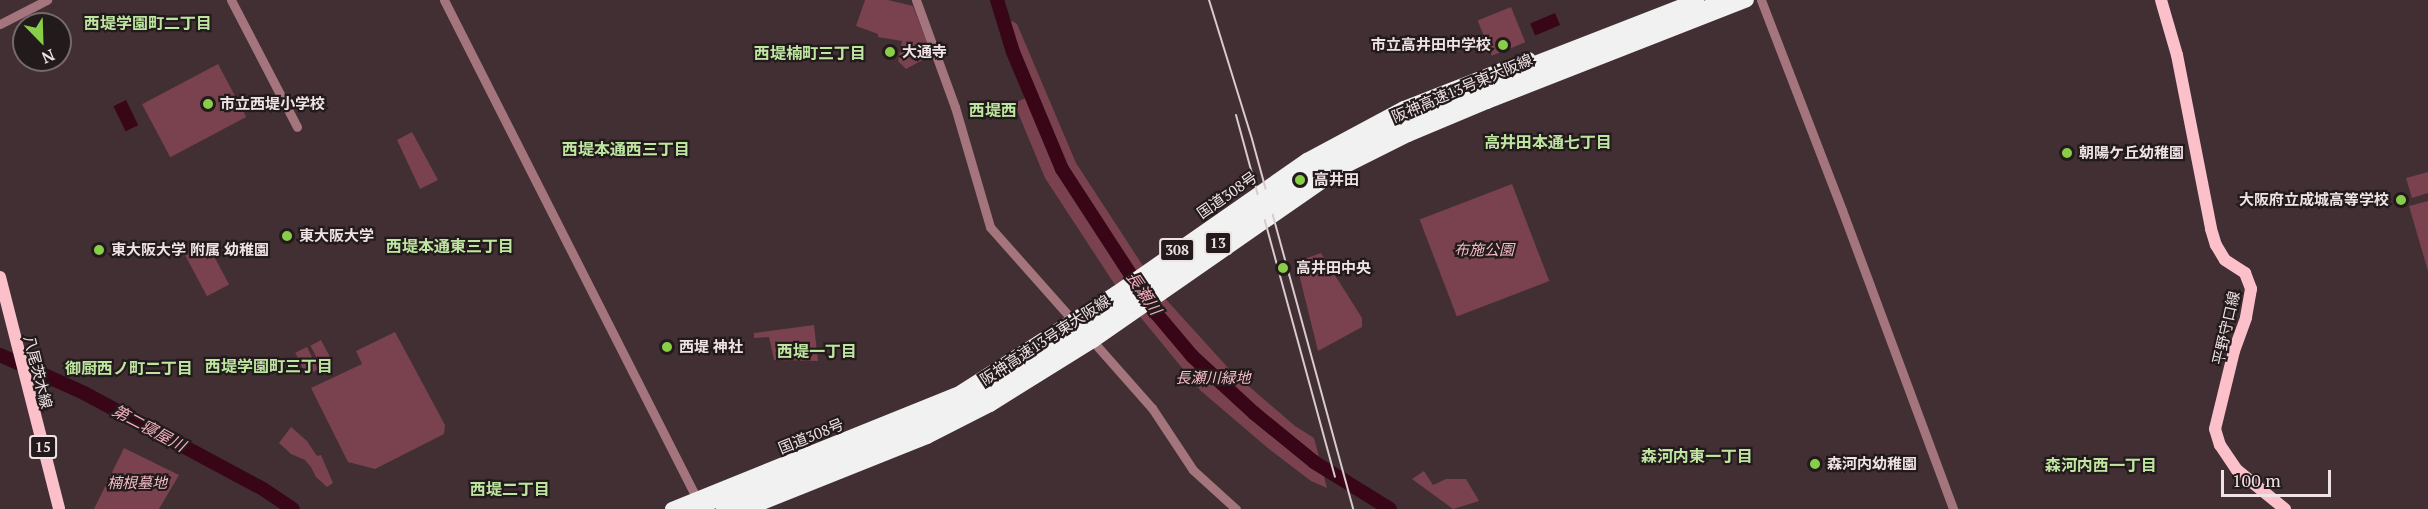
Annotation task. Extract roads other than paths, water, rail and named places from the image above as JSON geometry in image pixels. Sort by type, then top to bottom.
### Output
[{"type":"highway","name":"国道308号","points":[[672,509],[698,506],[961,392],[1074,321],[1307,160],[1404,108],[1471,80],[1686,0]]},
{"type":"highway","name":"阪神高速13号東大阪線","points":[[698,506],[896,430],[982,389],[1051,347],[1278,189],[1368,136],[1466,90],[1696,0]]},
{"type":"highway","name":"阪神高速13号東大阪線","points":[[723,509],[889,444],[987,398],[1092,332],[1284,197],[1373,144],[1437,114],[1725,0]]},
{"type":"highway","name":"308","points":[[747,509],[927,437],[990,405],[1093,341],[1267,217],[1340,169],[1408,135],[1487,102],[1747,0]]},
{"type":"main road","name":"平野守口線","points":[[2161,0],[2177,54],[2211,229],[2216,245],[2225,260],[2245,273],[2251,290],[2246,318],[2234,351],[2215,429],[2220,445],[2237,470],[2285,509]]},
{"type":"main road","name":"八尾茨木線","points":[[0,277],[59,509]]},
{"type":"street","points":[[0,24],[47,0]]},
{"type":"street","points":[[231,0],[297,127]]},
{"type":"street","points":[[444,0],[698,506]]},
{"type":"street","points":[[916,0],[955,107],[990,226],[1152,408],[1193,470],[1236,509]]},
{"type":"street","points":[[1761,0],[1953,509]]},
{"type":"waterway","name":"長瀬川","points":[[997,0],[1013,52],[1062,169],[1155,312],[1192,356],[1254,413],[1314,462],[1390,509]]},
{"type":"waterway","name":"第二寝屋川","points":[[0,355],[84,393],[263,489],[293,509]]},
{"type":"railway","points":[[1209,0],[1252,139],[1353,509]]},
{"type":"railway","points":[[1236,115],[1335,477]]},
{"type":"place","name":"市立高井田中学校","points":[[1503,45]]},
{"type":"place","name":"大通寺","points":[[890,52]]},
{"type":"place","name":"市立西堤小学校","points":[[208,104]]},
{"type":"place","name":"朝陽ケ丘幼稚園","points":[[2067,153]]},
{"type":"place","name":"高井田","points":[[1300,180]]},
{"type":"place","name":"大阪府立成城高等学校","points":[[2401,200]]},
{"type":"place","name":"東大阪大学","points":[[287,236]]},
{"type":"place","name":"東大阪大学 附属 幼稚園","points":[[99,250]]},
{"type":"place","name":"高井田中央","points":[[1283,268]]},
{"type":"place","name":"西堤 神社","points":[[667,347]]},
{"type":"place","name":"森河内幼稚園","points":[[1815,464]]},
{"type":"district","name":"西堤学園町二丁目","points":[[148,23]]},
{"type":"district","name":"西堤楠町三丁目","points":[[810,53]]},
{"type":"district","name":"西堤西","points":[[993,110]]},
{"type":"district","name":"高井田本通七丁目","points":[[1548,142]]},
{"type":"district","name":"西堤本通西三丁目","points":[[626,149]]},
{"type":"district","name":"西堤本通東三丁目","points":[[450,246]]},
{"type":"district","name":"西堤一丁目","points":[[817,351]]},
{"type":"district","name":"西堤学園町三丁目","points":[[269,366]]},
{"type":"district","name":"御厨西ノ町二丁目","points":[[129,368]]},
{"type":"district","name":"森河内東一丁目","points":[[1697,456]]},
{"type":"district","name":"森河内西一丁目","points":[[2101,465]]},
{"type":"district","name":"西堤二丁目","points":[[510,489]]},
{"type":"park label","name":"布施公園","points":[[1484,250]]},
{"type":"park label","name":"長瀬川緑地","points":[[1213,378]]},
{"type":"park label","name":"楠根墓地","points":[[137,483]]}]
